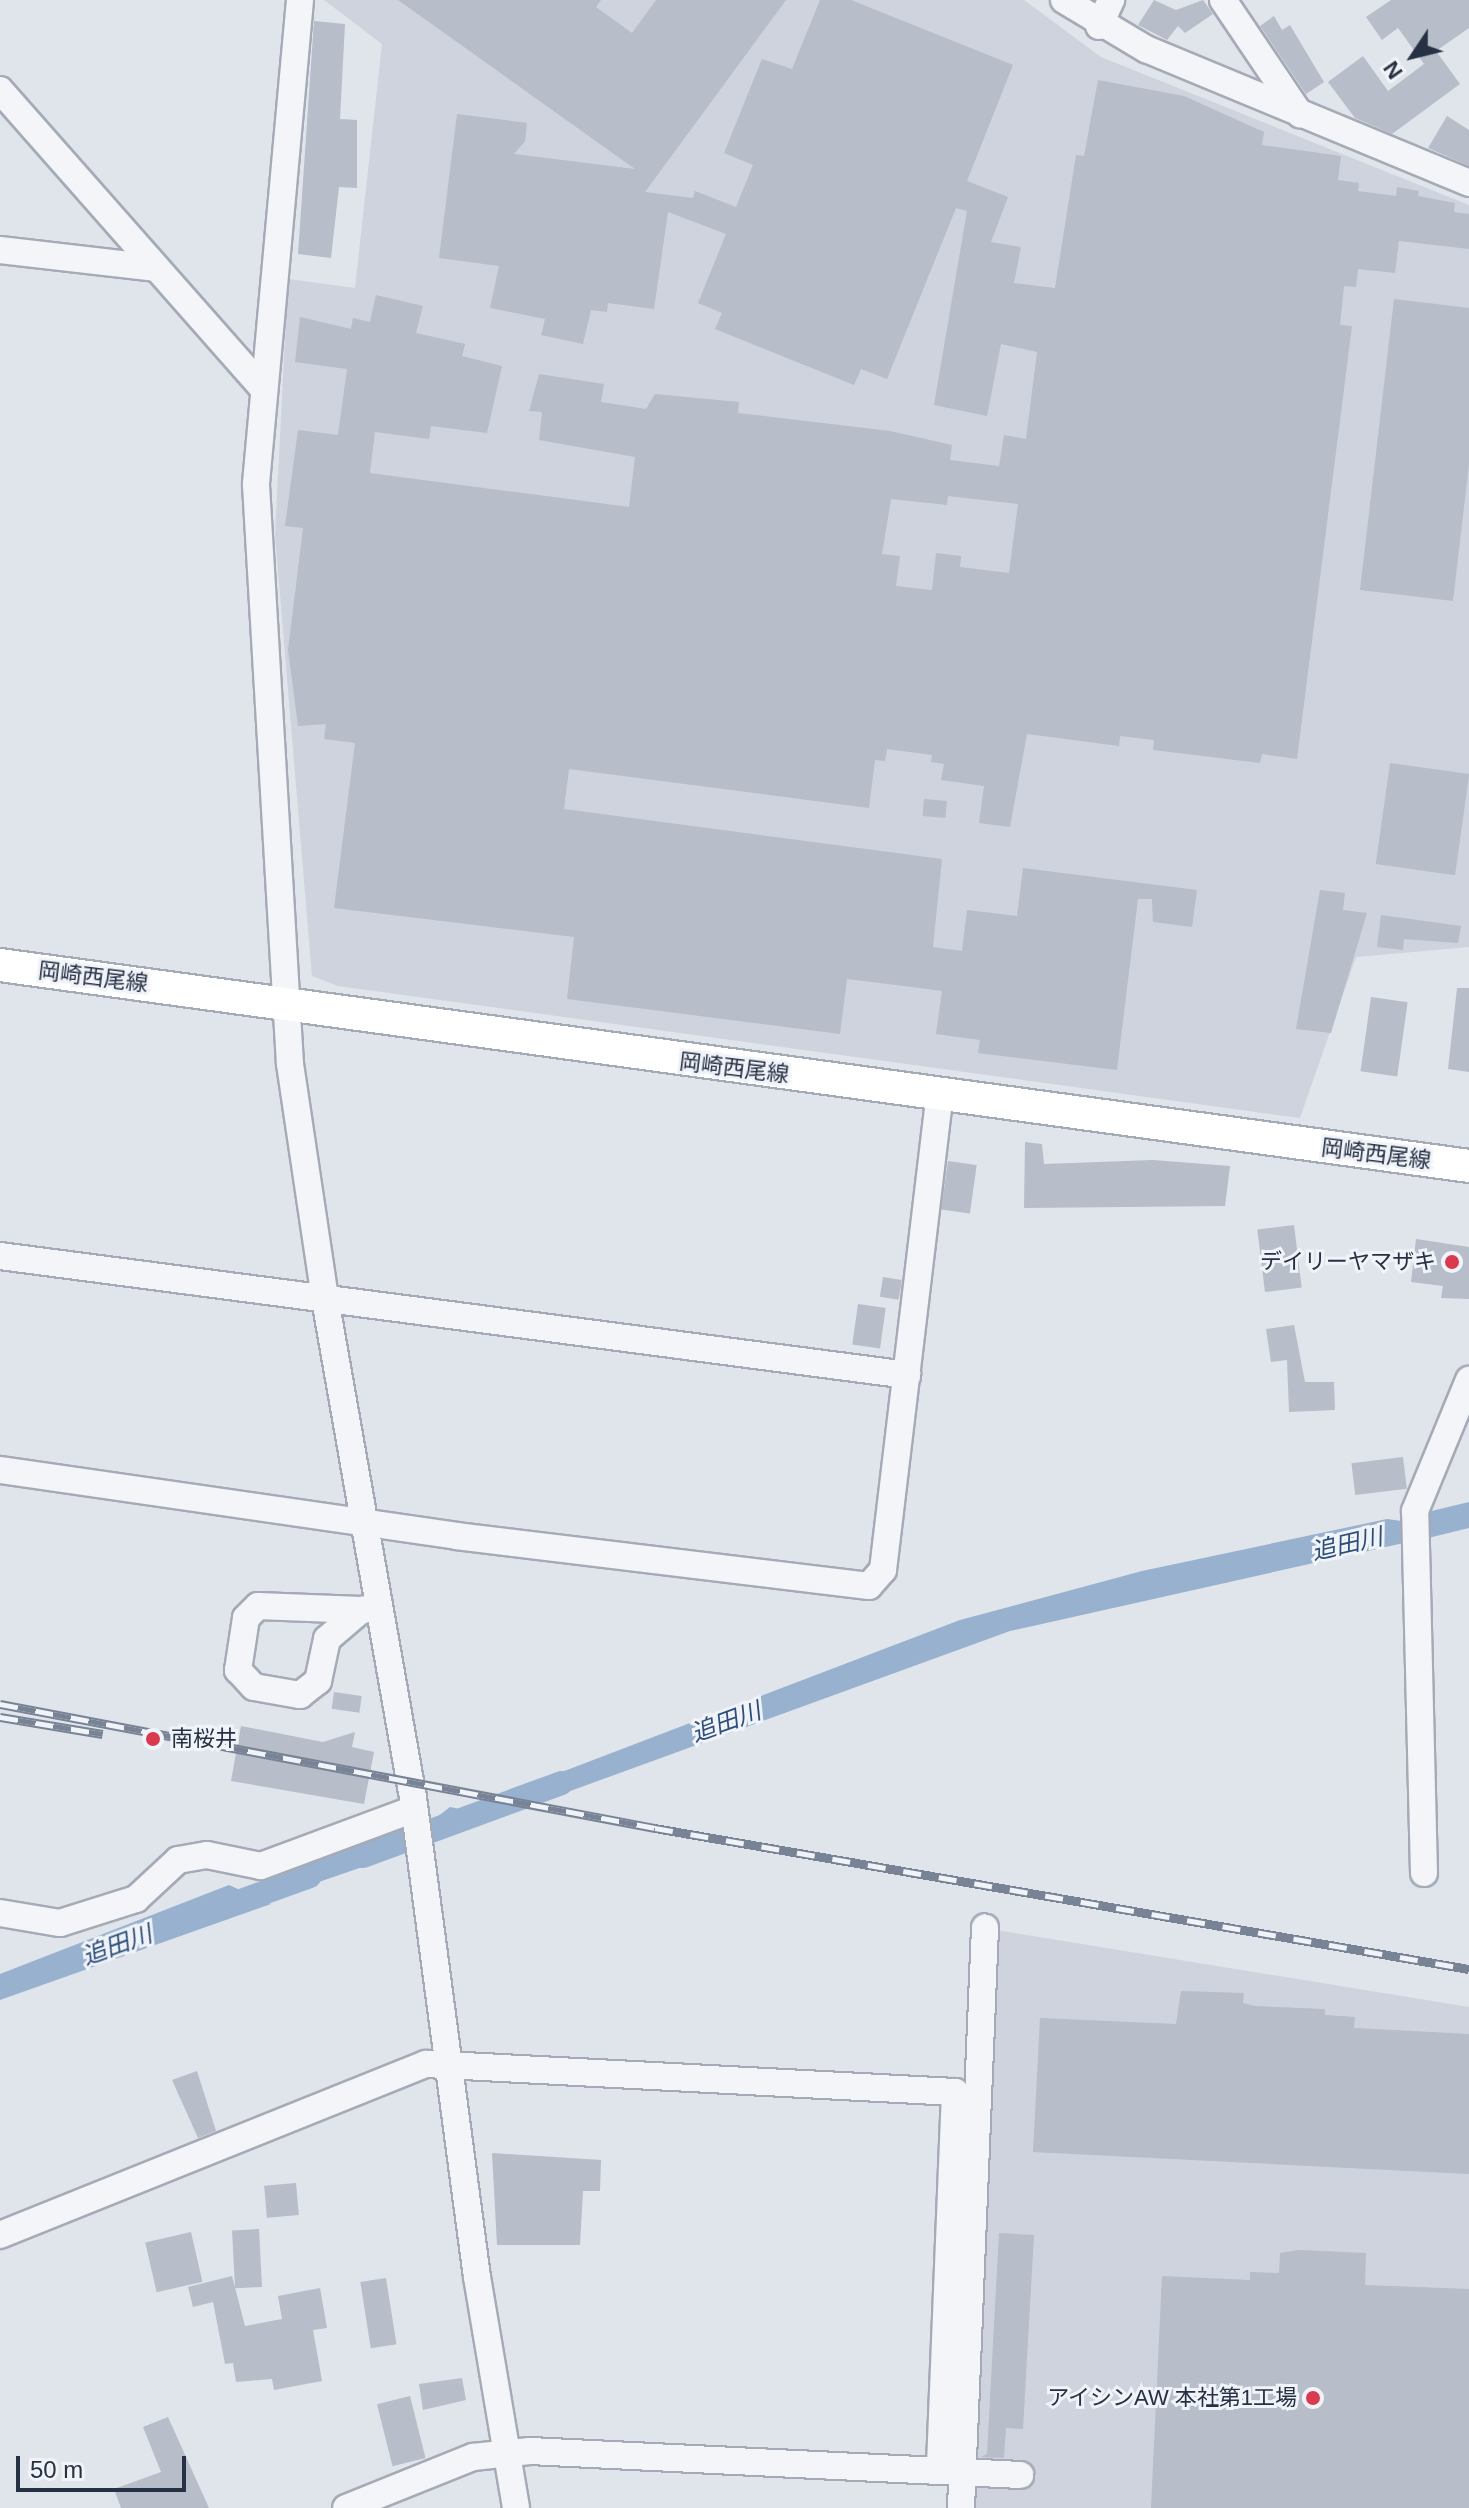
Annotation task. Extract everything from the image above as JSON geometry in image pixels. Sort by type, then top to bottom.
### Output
[{"type":"main road","name":"岡崎西尾線","points":[[0,965],[1469,1166]]},
{"type":"street","points":[[300,0],[264,389],[257,523],[286,1002],[325,1299],[363,1523],[370,1609],[414,1814],[504,2452],[516,2508]]},
{"type":"street","points":[[1064,0],[1099,26],[1300,114],[1469,183]]},
{"type":"street","points":[[1099,26],[1111,0]]},
{"type":"street","points":[[1223,0],[1300,114]]},
{"type":"street","points":[[0,90],[264,389]]},
{"type":"street","points":[[0,250],[155,268]]},
{"type":"street","points":[[0,1470],[363,1523],[869,1586],[883,1570],[940,1095]]},
{"type":"street","points":[[0,1256],[907,1375]]},
{"type":"street","points":[[1424,1873],[1415,1511],[1469,1380]]},
{"type":"street","points":[[258,1606],[370,1609],[327,1639],[318,1681],[300,1695],[254,1687],[238,1670],[246,1618],[258,1606]]},
{"type":"street","points":[[0,1913],[60,1923],[136,1899],[178,1860],[207,1855],[261,1866],[414,1814]]},
{"type":"street","points":[[952,2472],[985,1927]]},
{"type":"street","points":[[0,2235],[426,2064],[955,2092],[952,2472],[961,2508]]},
{"type":"street","points":[[346,2508],[473,2457],[504,2452],[1020,2475]]},
{"type":"shaded area","points":[[324,0],[1024,0],[1101,57],[1469,205],[1469,947],[1356,957],[1300,1118],[338,986],[312,976],[275,535],[288,279],[355,288],[382,44]]},
{"type":"shaded area","points":[[996,1930],[1469,2007],[1469,2508],[972,2508]]},
{"type":"water","points":[[1469,1502],[1469,1528],[1424,1539],[1423,1513]]},
{"type":"water","points":[[1387,1519],[1409,1522],[1408,1542],[1010,1631],[551,1798],[512,1791],[960,1620],[1142,1571]]},
{"type":"water","points":[[450,1807],[489,1815],[444,1834],[437,1817]]},
{"type":"water","points":[[391,1833],[394,1856],[290,1892],[263,1880]]},
{"type":"water","points":[[229,1885],[271,1904],[0,2000],[0,1974]]},
{"type":"building","points":[[398,0],[601,0],[596,7],[632,33],[656,0],[786,0],[645,192],[693,198],[695,191],[736,207],[753,165],[724,153],[762,59],[792,69],[820,0],[851,0],[1013,65],[967,181],[1008,197],[991,242],[1021,247],[1014,283],[1055,288],[1076,155],[1084,156],[1098,80],[1184,96],[1264,132],[1262,145],[1341,156],[1338,180],[1359,183],[1358,191],[1396,196],[1397,187],[1419,191],[1418,196],[1455,203],[1454,212],[1469,214],[1469,249],[1399,241],[1395,273],[1358,269],[1356,287],[1344,286],[1340,325],[1352,326],[1297,759],[1262,754],[1260,763],[1153,750],[1154,740],[1120,736],[1119,746],[1027,734],[1010,827],[979,823],[984,786],[941,780],[944,764],[931,762],[932,755],[887,749],[885,761],[875,760],[869,808],[569,769],[564,809],[942,859],[933,947],[962,951],[967,910],[1017,916],[1023,868],[1197,890],[1192,927],[1153,922],[1152,899],[1138,899],[1117,1070],[978,1053],[980,1040],[936,1034],[942,991],[920,988],[847,979],[840,1034],[567,999],[574,937],[334,908],[355,743],[324,739],[326,724],[298,726],[288,650],[303,528],[285,526],[298,430],[338,435],[347,369],[295,362],[300,317],[351,329],[353,318],[370,322],[376,295],[423,306],[416,333],[465,344],[462,356],[502,366],[487,433],[431,426],[429,439],[375,432],[370,473],[629,507],[635,457],[539,440],[542,412],[529,411],[539,374],[604,384],[601,402],[646,409],[655,394],[739,402],[738,413],[890,431],[952,445],[950,460],[999,466],[1004,435],[1026,439],[1037,352],[1001,344],[987,416],[934,405],[967,211],[956,208],[887,379],[861,369],[854,385],[715,329],[722,313],[698,303],[726,234],[668,212],[654,309],[608,303],[607,312],[591,310],[583,344],[541,335],[545,319],[490,308],[499,266],[439,258],[457,114],[527,123],[525,141],[514,154],[635,169]],"holes":[[[948,496],[1018,504],[1009,573],[960,567],[961,556],[936,553],[932,590],[896,586],[900,556],[882,554],[891,499],[947,505]]]},
{"type":"building","points":[[1154,0],[1176,10],[1203,0],[1213,14],[1185,33],[1178,26],[1167,40],[1138,25]]},
{"type":"building","points":[[1391,0],[1469,0],[1469,28],[1436,51],[1460,84],[1392,134],[1355,118],[1328,82],[1363,56],[1388,91],[1424,64],[1398,28],[1382,40],[1366,17]]},
{"type":"building","points":[[1274,16],[1282,30],[1290,25],[1324,82],[1306,94],[1260,26]]},
{"type":"building","points":[[314,21],[345,24],[340,119],[357,120],[357,188],[339,187],[331,258],[298,254]]},
{"type":"building","points":[[1447,116],[1469,130],[1469,166],[1428,148]]},
{"type":"building","points":[[1394,299],[1469,308],[1469,464],[1453,601],[1360,590]]},
{"type":"building","points":[[1390,763],[1469,774],[1455,875],[1376,864]]},
{"type":"building","points":[[924,799],[947,801],[945,818],[923,816]]},
{"type":"building","points":[[1320,890],[1345,893],[1343,910],[1367,913],[1331,1033],[1296,1029]]},
{"type":"building","points":[[1381,915],[1461,926],[1458,943],[1404,939],[1403,950],[1377,947]]},
{"type":"building","points":[[1457,988],[1469,988],[1469,1072],[1448,1069]]},
{"type":"building","points":[[1371,997],[1408,1002],[1397,1076],[1361,1071]]},
{"type":"building","points":[[1025,1142],[1042,1144],[1044,1164],[1153,1160],[1230,1166],[1225,1206],[1024,1208]]},
{"type":"building","points":[[948,1161],[977,1165],[970,1214],[941,1210]]},
{"type":"building","points":[[1294,1225],[1302,1288],[1265,1292],[1257,1230]]},
{"type":"building","points":[[1416,1239],[1469,1247],[1469,1299],[1441,1298],[1443,1286],[1411,1282]]},
{"type":"building","points":[[883,1277],[902,1280],[899,1300],[880,1297]]},
{"type":"building","points":[[858,1304],[886,1308],[880,1348],[852,1345]]},
{"type":"building","points":[[1294,1325],[1305,1382],[1334,1382],[1335,1410],[1289,1412],[1287,1360],[1271,1362],[1266,1329]]},
{"type":"building","points":[[1403,1457],[1407,1489],[1355,1495],[1351,1463]]},
{"type":"building","points":[[334,1692],[362,1696],[359,1713],[332,1709]]},
{"type":"building","points":[[241,1726],[323,1742],[355,1732],[352,1747],[374,1752],[364,1804],[231,1781]]},
{"type":"building","points":[[1181,1991],[1244,1993],[1243,2003],[1255,2006],[1325,2009],[1325,2015],[1355,2017],[1354,2028],[1469,2034],[1469,2174],[1033,2152],[1040,2018],[1176,2024]]},
{"type":"building","points":[[197,2071],[216,2131],[198,2138],[172,2080]]},
{"type":"building","points":[[492,2153],[601,2160],[600,2191],[583,2191],[580,2245],[497,2245]]},
{"type":"building","points":[[296,2183],[299,2215],[267,2218],[264,2186]]},
{"type":"building","points":[[259,2229],[262,2287],[235,2288],[232,2230]]},
{"type":"building","points":[[191,2232],[202,2282],[157,2292],[145,2243]]},
{"type":"building","points":[[999,2233],[1034,2235],[1023,2429],[1006,2428],[1004,2458],[981,2457],[987,2454]]},
{"type":"building","name":"アイシンAW 本社第1工場","points":[[1299,2250],[1366,2253],[1365,2285],[1469,2289],[1469,2508],[1151,2508],[1162,2276],[1250,2280],[1250,2272],[1279,2273],[1280,2253]]},
{"type":"building","points":[[232,2276],[245,2326],[282,2319],[278,2296],[320,2288],[327,2328],[313,2330],[322,2381],[274,2390],[272,2379],[236,2382],[233,2363],[225,2364],[213,2302],[193,2307],[188,2287]]},
{"type":"building","points":[[386,2278],[396,2344],[371,2348],[360,2282]]},
{"type":"building","points":[[462,2378],[466,2400],[423,2410],[419,2384]]},
{"type":"building","points":[[410,2396],[425,2458],[392,2466],[377,2404]]},
{"type":"building","points":[[168,2417],[209,2508],[121,2508],[114,2489],[161,2472],[143,2427]]},
{"type":"waterway","name":"追田川","points":[[363,1856],[561,1783]]},
{"type":"waterway","name":"追田川","points":[[224,1907],[310,1876]]},
{"type":"railway","points":[[0,1704],[655,1828],[1469,1969]]},
{"type":"railway","points":[[0,1717],[103,1734]]},
{"type":"place","name":"デイリーヤマザキ","points":[[1452,1262]]},
{"type":"place","name":"南桜井","points":[[153,1739]]},
{"type":"place","name":"アイシンAW 本社第1工場","points":[[1313,2398]]}]
